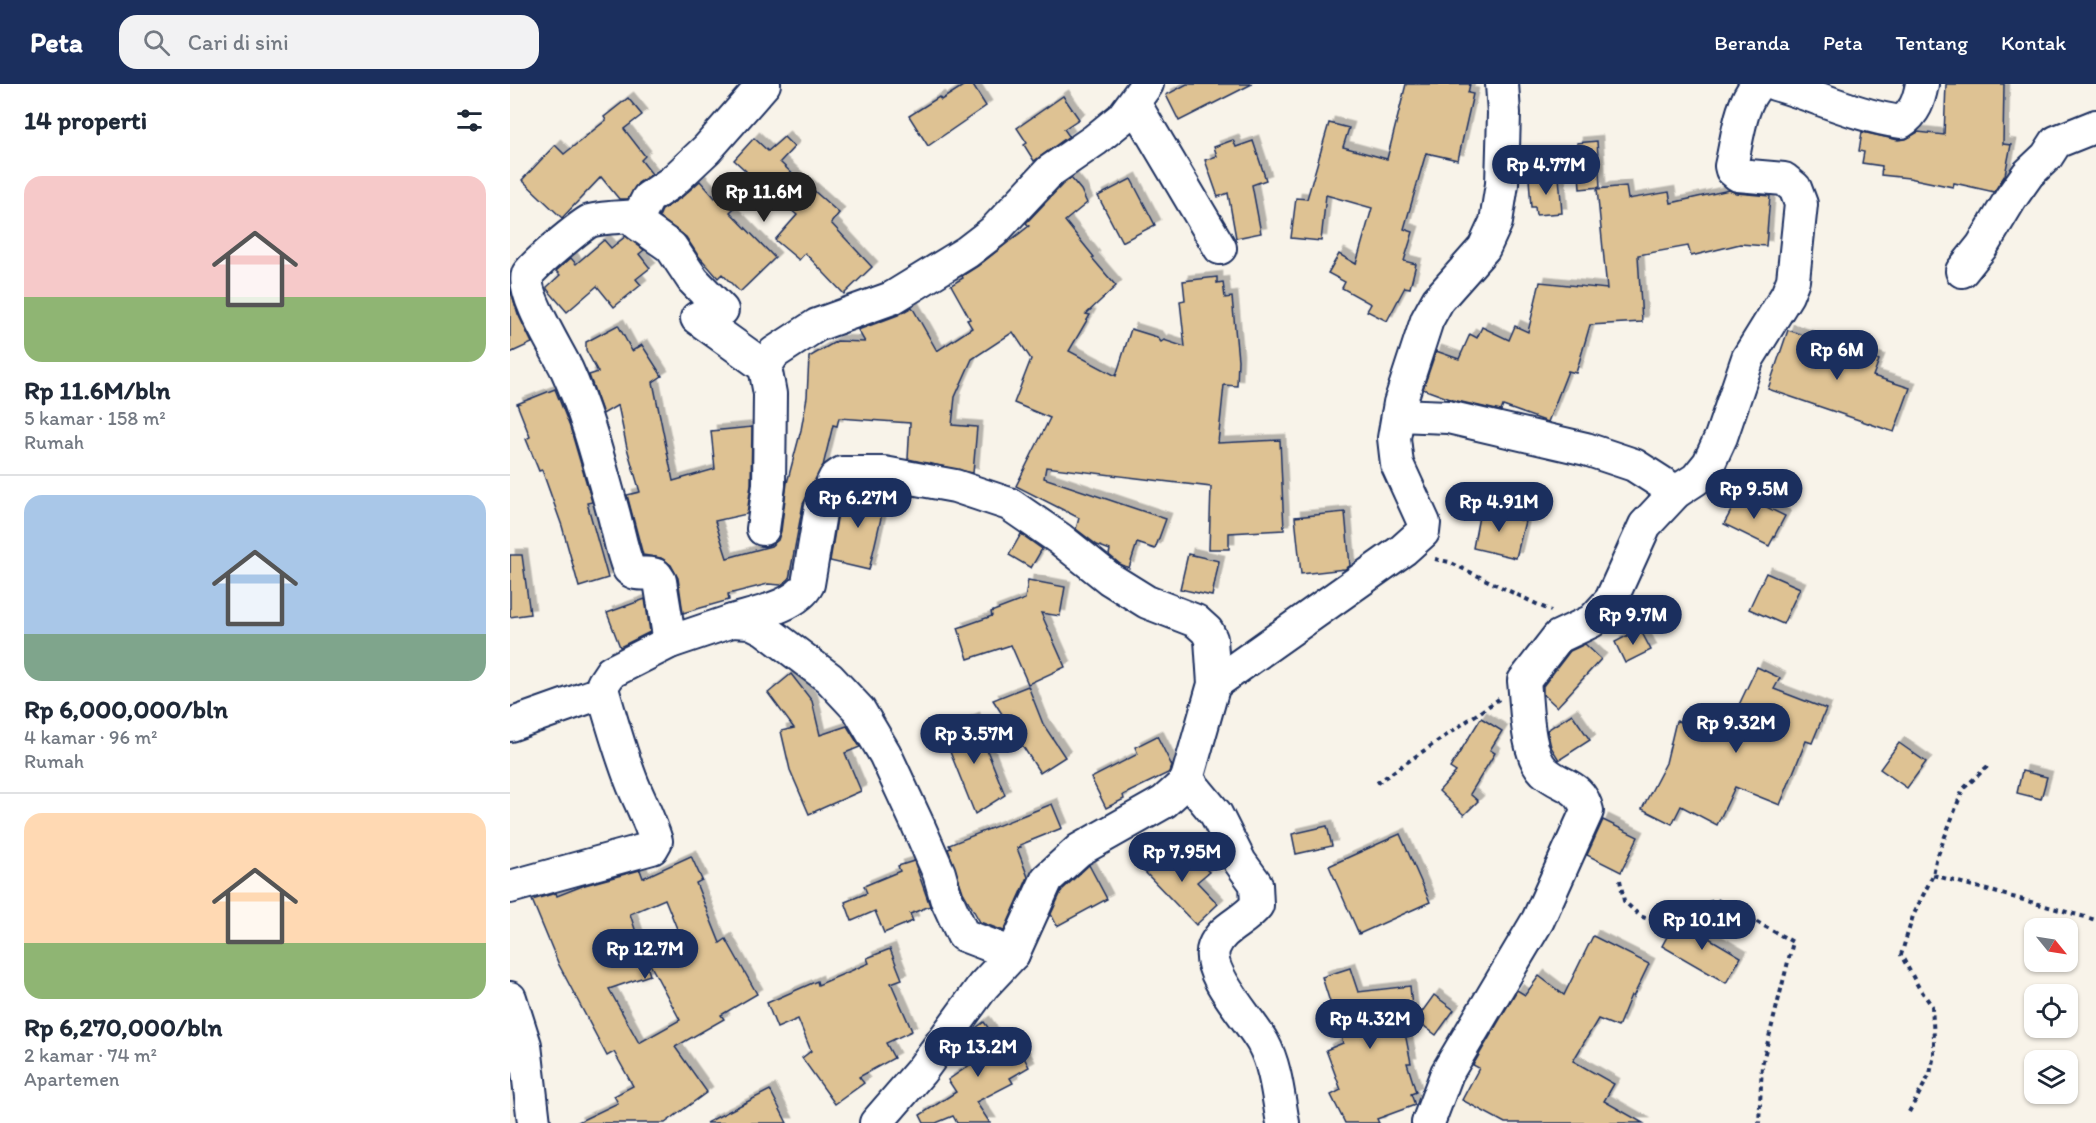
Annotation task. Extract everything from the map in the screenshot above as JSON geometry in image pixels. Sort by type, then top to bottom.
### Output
[{"type":"street","points":[[764,84],[707,149],[672,182],[648,198],[639,216],[638,224],[670,247],[693,280],[722,310],[697,318],[765,367]]},
{"type":"street","points":[[1214,684],[1403,550],[1423,532],[1424,524],[1397,464],[1394,438],[1405,384],[1426,320],[1438,300],[1484,248],[1496,222],[1503,184],[1502,84]]},
{"type":"street","points":[[1428,1123],[1447,1073],[1538,920],[1587,811],[1585,802],[1579,793],[1544,771],[1532,749],[1524,681],[1558,637],[1592,621],[1611,600],[1645,525],[1677,492],[1696,479],[1709,463],[1721,437],[1748,358],[1787,295],[1793,280],[1801,204],[1796,188],[1784,179],[1738,175],[1732,171],[1731,166],[1746,102],[1751,91],[1759,84]]},
{"type":"street","points":[[1775,84],[1851,110],[1901,122],[1912,115],[1922,84]]},
{"type":"street","points":[[763,529],[769,485],[770,394],[765,367],[774,352],[817,325],[892,298],[967,252],[993,232],[1050,171],[1122,118],[1140,93],[1220,248]]},
{"type":"street","points":[[1962,271],[1982,246],[2028,174],[2047,156],[2056,142],[2096,126]]},
{"type":"street","points":[[639,216],[590,221],[534,265],[528,275],[527,283],[540,320],[567,370],[586,420],[629,569],[639,574],[649,572],[656,575],[660,581],[670,642]]},
{"type":"street","points":[[1398,416],[1448,417],[1586,449],[1634,465],[1677,492]]},
{"type":"street","points":[[510,887],[549,874],[652,848],[656,841],[617,739],[603,692],[603,684],[611,672],[670,642],[769,610],[792,600],[805,589],[808,584],[821,507],[835,478],[842,473],[884,473],[955,486],[1009,504],[1059,538],[1110,579],[1147,602],[1196,621],[1207,631],[1211,639],[1214,684],[1184,784],[1164,802],[1098,838],[1065,860],[1047,879],[1013,954],[983,986],[921,1071],[876,1123]]},
{"type":"street","points":[[732,621],[750,622],[764,629],[846,694],[885,754],[939,873],[946,898],[963,935],[1013,954]]},
{"type":"street","points":[[510,725],[603,692]]},
{"type":"street","points":[[1187,779],[1216,814],[1240,862],[1256,884],[1257,906],[1218,938],[1213,950],[1213,962],[1220,980],[1262,1041],[1272,1061],[1283,1123]]},
{"type":"street","points":[[510,998],[525,1045],[525,1116]]},
{"type":"path","points":[[1403,550],[1449,562],[1546,607],[1577,628]]},
{"type":"path","points":[[1377,783],[1524,681]]},
{"type":"path","points":[[1908,1112],[1930,1074],[1934,1055],[1934,1038],[1932,1006],[1901,954],[1913,916],[1933,875],[1936,860],[1963,789],[1989,765]]},
{"type":"path","points":[[1933,875],[2096,920]]},
{"type":"path","points":[[1620,880],[1624,901],[1640,916],[1648,919],[1663,922],[1689,914],[1717,900],[1793,942],[1762,1065],[1759,1123]]},
{"type":"building","points":[[966,84],[972,84],[986,106],[928,146],[909,116],[939,97],[941,100]]},
{"type":"building","points":[[1187,84],[1252,84],[1179,121],[1166,95]]},
{"type":"building","points":[[1406,84],[1470,84],[1468,93],[1473,94],[1458,160],[1426,153],[1404,229],[1413,232],[1404,261],[1416,264],[1410,288],[1405,287],[1387,321],[1367,311],[1371,304],[1342,288],[1345,282],[1328,273],[1339,254],[1356,264],[1372,208],[1326,195],[1321,241],[1291,238],[1296,198],[1307,199],[1329,123],[1349,128],[1343,147],[1387,159]]},
{"type":"building","points":[[1946,84],[2004,84],[2003,144],[2011,145],[2005,175],[1994,192],[1954,183],[1953,187],[1881,175],[1882,166],[1862,163],[1864,152],[1859,151],[1862,132],[1898,140],[1906,139],[1918,132],[1944,135]]},
{"type":"building","points":[[1063,96],[1079,119],[1064,129],[1069,136],[1034,161],[1024,145],[1027,143],[1017,128]]},
{"type":"building","points":[[628,98],[642,115],[624,129],[645,156],[641,160],[652,174],[638,183],[628,199],[619,199],[601,177],[562,218],[522,180],[555,145],[564,154],[606,120],[604,117]]},
{"type":"building","points":[[784,137],[794,147],[780,162],[801,182],[795,188],[804,182],[839,213],[831,223],[872,267],[844,294],[805,253],[799,260],[775,240],[797,215],[760,183],[730,212],[775,258],[740,292],[722,274],[718,278],[686,237],[659,217],[662,210],[700,181],[715,198],[746,171],[734,160],[754,138],[768,151]]},
{"type":"building","points":[[1233,140],[1236,147],[1253,141],[1266,180],[1252,185],[1261,233],[1236,238],[1228,193],[1218,197],[1205,160],[1217,156],[1214,147]]},
{"type":"building","points":[[1597,141],[1600,187],[1580,189],[1577,143]]},
{"type":"building","points":[[1559,177],[1562,213],[1536,215],[1535,207],[1531,207],[1529,179]]},
{"type":"building","points":[[1071,178],[1081,190],[1087,203],[1065,221],[1116,286],[1086,314],[1090,315],[1069,351],[1116,376],[1131,329],[1157,337],[1161,342],[1164,340],[1185,347],[1180,301],[1185,300],[1183,281],[1217,277],[1217,283],[1223,282],[1225,298],[1232,297],[1238,360],[1237,386],[1224,385],[1218,443],[1280,440],[1284,530],[1229,533],[1229,549],[1209,549],[1211,487],[1046,467],[1044,478],[1166,519],[1155,549],[1137,543],[1129,568],[1120,564],[1109,555],[1110,550],[1097,545],[1076,529],[1079,518],[1016,486],[1050,418],[1014,403],[1031,359],[1013,332],[972,359],[955,397],[952,425],[977,427],[973,473],[908,459],[910,423],[839,418],[837,426],[833,425],[823,466],[803,504],[789,579],[781,585],[768,584],[728,594],[729,600],[683,613],[678,578],[671,565],[661,558],[643,555],[627,495],[640,492],[627,448],[618,405],[603,414],[589,375],[598,372],[586,350],[586,342],[618,325],[632,351],[642,345],[662,376],[653,382],[673,481],[715,469],[711,431],[752,427],[751,484],[747,514],[715,521],[727,558],[771,546],[778,540],[781,531],[787,483],[807,397],[809,357],[837,341],[865,342],[858,330],[898,315],[912,307],[937,351],[972,328],[967,320],[970,319],[951,285],[1029,226],[1026,223]]},
{"type":"building","points":[[1131,179],[1155,225],[1122,242],[1098,196]]},
{"type":"building","points":[[1626,186],[1628,199],[1669,192],[1671,203],[1729,190],[1736,193],[1770,196],[1766,246],[1740,244],[1691,256],[1688,246],[1638,255],[1642,322],[1590,325],[1576,373],[1568,371],[1548,422],[1503,406],[1501,411],[1453,400],[1423,389],[1436,351],[1459,359],[1470,334],[1477,338],[1482,327],[1509,340],[1515,326],[1528,332],[1540,282],[1607,289],[1597,189]]},
{"type":"building","points":[[626,236],[644,250],[639,254],[650,268],[636,279],[641,285],[614,307],[597,286],[567,312],[547,289],[560,275],[556,271],[571,258],[576,264],[604,240],[611,248]]},
{"type":"building","points":[[510,288],[518,314],[532,343],[510,353]]},
{"type":"building","points":[[1788,330],[1879,360],[1873,376],[1910,388],[1894,432],[1768,389]]},
{"type":"building","points":[[555,389],[570,427],[592,502],[587,503],[608,578],[579,587],[562,526],[542,470],[539,471],[526,439],[530,437],[517,404]]},
{"type":"building","points":[[849,491],[887,492],[869,570],[830,561],[838,513]]},
{"type":"building","points":[[1740,494],[1785,516],[1769,546],[1724,524]]},
{"type":"building","points":[[1496,507],[1518,512],[1516,519],[1525,521],[1516,558],[1473,548],[1480,511],[1495,514]]},
{"type":"building","points":[[1345,512],[1350,566],[1345,569],[1301,574],[1295,517]]},
{"type":"building","points":[[1021,534],[1042,549],[1031,568],[1009,555]]},
{"type":"building","points":[[1188,554],[1219,561],[1212,596],[1180,589]]},
{"type":"building","points":[[510,555],[522,555],[530,614],[510,617]]},
{"type":"building","points":[[1766,573],[1800,588],[1783,624],[1749,609]]},
{"type":"building","points":[[1028,580],[1065,587],[1060,616],[1041,613],[1065,667],[1028,684],[1011,645],[968,659],[958,628],[992,616],[991,612],[1025,599]]},
{"type":"building","points":[[645,599],[650,632],[620,647],[607,613]]},
{"type":"building","points":[[1640,629],[1651,650],[1625,663],[1615,642]]},
{"type":"building","points":[[1585,644],[1601,659],[1557,707],[1543,694],[1543,686],[1570,651]]},
{"type":"building","points":[[1757,667],[1780,678],[1774,689],[1826,709],[1812,743],[1806,741],[1780,805],[1735,787],[1717,825],[1681,806],[1672,824],[1642,809],[1666,763],[1676,721],[1726,732]]},
{"type":"building","points":[[791,674],[812,701],[820,735],[847,726],[860,747],[845,753],[861,791],[809,814],[790,770],[781,731],[794,728],[768,693]]},
{"type":"building","points":[[1028,686],[1043,724],[1065,757],[1040,773],[993,700]]},
{"type":"building","points":[[1572,714],[1590,740],[1559,760],[1551,747],[1547,730]]},
{"type":"building","points":[[974,718],[1005,795],[975,814],[942,732]]},
{"type":"building","points":[[1481,718],[1502,731],[1490,750],[1495,753],[1470,794],[1478,801],[1464,815],[1439,791],[1456,772],[1450,768]]},
{"type":"building","points":[[1157,736],[1172,766],[1170,772],[1123,795],[1124,799],[1106,808],[1091,778],[1138,754],[1135,747]]},
{"type":"building","points":[[1899,743],[1926,762],[1907,788],[1880,769]]},
{"type":"building","points":[[2022,771],[2047,777],[2041,799],[2017,793]]},
{"type":"building","points":[[1052,804],[1062,828],[1017,848],[1028,877],[1004,931],[980,922],[963,892],[948,849],[951,848],[949,845]]},
{"type":"building","points":[[1603,820],[1638,837],[1621,872],[1587,855]]},
{"type":"building","points":[[1327,826],[1332,846],[1296,854],[1292,834]]},
{"type":"building","points":[[1400,834],[1430,902],[1359,934],[1329,866]]},
{"type":"building","points":[[1165,847],[1179,862],[1189,852],[1209,872],[1197,882],[1218,904],[1196,925],[1143,870]]},
{"type":"building","points":[[691,856],[702,880],[696,883],[720,943],[726,939],[757,994],[721,1015],[724,1019],[675,1047],[707,1092],[665,1123],[576,1123],[618,1103],[614,1096],[633,1086],[614,1052],[607,1056],[559,965],[532,900],[556,893],[557,896],[585,885],[640,870],[643,878]],"holes":[[[665,899],[686,951],[650,964],[680,1020],[639,1043],[609,989],[650,975],[630,914]]]},
{"type":"building","points":[[914,861],[930,906],[910,914],[913,921],[884,933],[875,911],[852,921],[845,902],[867,893],[864,886],[900,871],[898,866]]},
{"type":"building","points":[[1089,865],[1107,899],[1057,926],[1051,914],[1062,890]]},
{"type":"building","points":[[1680,921],[1741,957],[1726,983],[1662,946],[1674,924],[1677,927]]},
{"type":"building","points":[[1593,936],[1649,964],[1633,997],[1631,995],[1618,1027],[1598,1019],[1573,1061],[1614,1084],[1604,1101],[1643,1123],[1505,1123],[1462,1100],[1479,1068],[1473,1065],[1517,990],[1525,995],[1539,976],[1564,995]]},
{"type":"building","points":[[890,949],[902,979],[891,983],[912,1031],[886,1043],[894,1058],[859,1077],[864,1083],[835,1104],[802,1058],[811,1051],[798,1019],[777,1028],[767,1003],[817,981],[818,985],[869,963],[867,958]]},
{"type":"building","points":[[1350,968],[1358,992],[1410,986],[1413,1018],[1400,1008],[1411,1063],[1407,1063],[1416,1092],[1411,1094],[1415,1105],[1377,1119],[1379,1123],[1345,1123],[1331,1095],[1341,1090],[1326,1050],[1343,1043],[1322,977]]},
{"type":"building","points":[[1434,995],[1454,1010],[1436,1035],[1416,1020]]},
{"type":"building","points":[[984,1022],[1004,1050],[1016,1043],[1029,1067],[1010,1078],[1013,1083],[976,1102],[990,1123],[957,1123],[953,1116],[936,1123],[924,1123],[920,1115],[956,1092],[948,1080],[974,1062],[962,1046],[972,1031]]},
{"type":"building","points":[[770,1090],[787,1123],[706,1123]]}]
